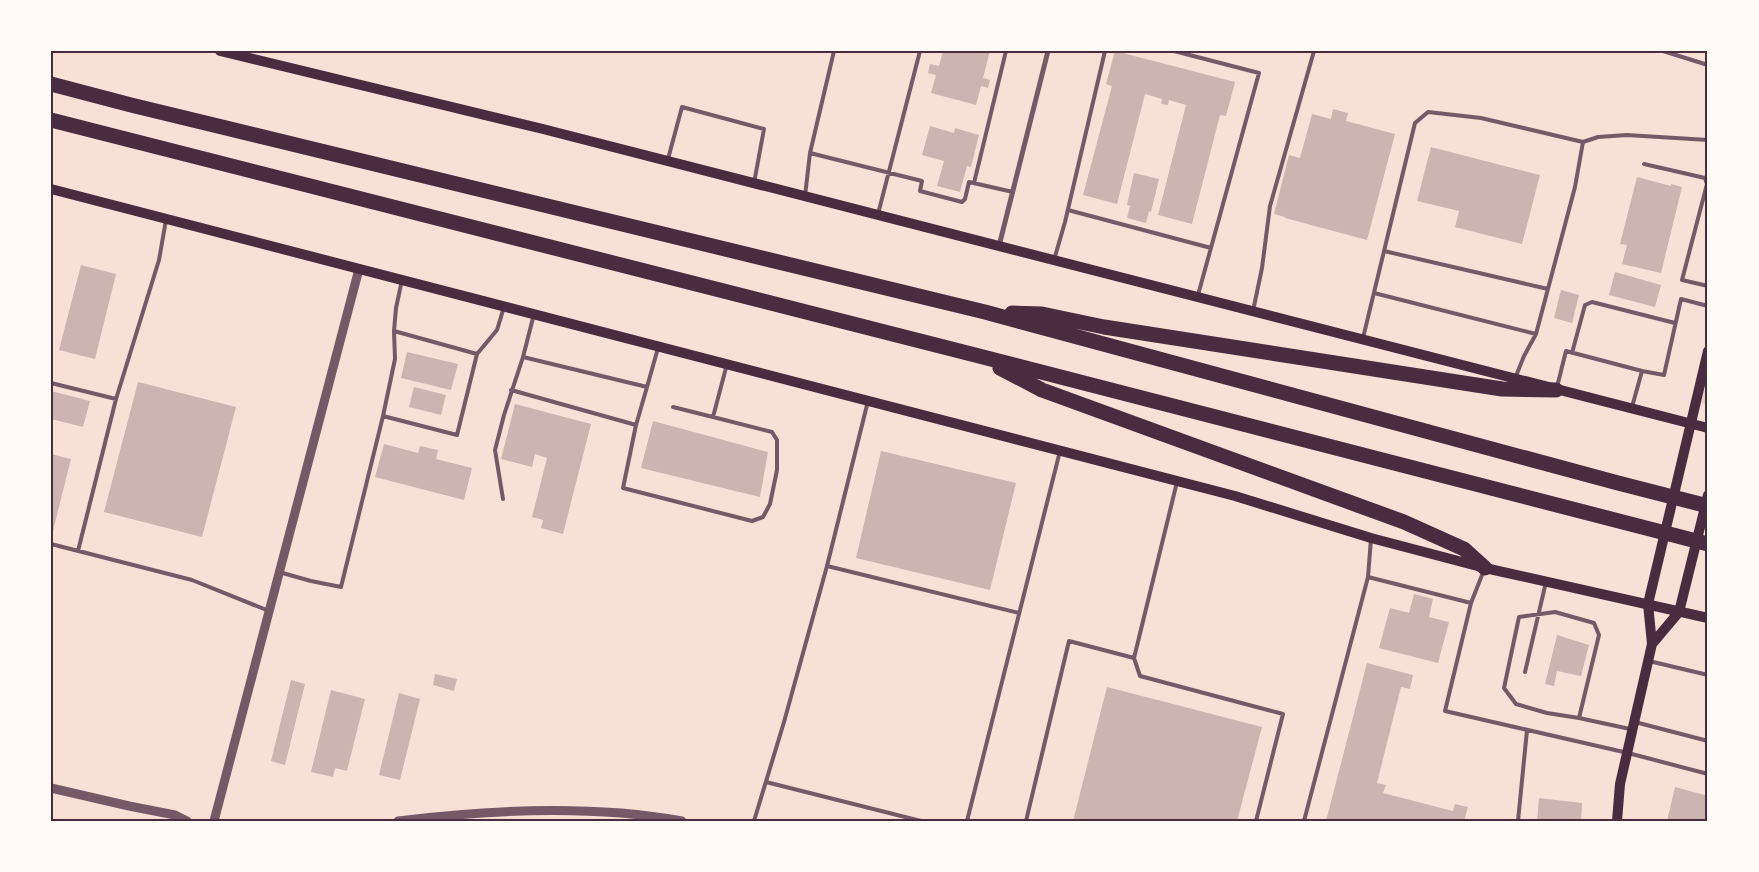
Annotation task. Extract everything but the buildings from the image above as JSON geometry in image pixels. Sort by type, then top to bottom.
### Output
[{"type":"highway","points":[[51,84],[985,312],[1708,506]]},
{"type":"highway","points":[[51,120],[1708,544]]},
{"type":"highway","points":[[985,312],[1042,314],[1104,327],[1502,389],[1556,390]]},
{"type":"highway","points":[[979,356],[1042,390],[1404,522],[1464,548],[1485,568]]},
{"type":"main road","points":[[220,51],[543,129],[1708,428]]},
{"type":"main road","points":[[51,189],[1235,496],[1371,538],[1485,568],[1708,618]]},
{"type":"main road","points":[[1617,821],[1620,784],[1652,644],[1648,604],[1708,351]]},
{"type":"main road","points":[[1652,644],[1679,612],[1708,495]]},
{"type":"street","points":[[999,246],[1048,51]]},
{"type":"street","points":[[214,821],[359,269]]},
{"type":"street","points":[[51,788],[175,815],[187,821]]},
{"type":"street","points":[[398,821],[450,814],[557,812],[609,813],[682,821]]},
{"type":"lane","points":[[805,196],[810,154],[834,51]]},
{"type":"lane","points":[[878,215],[920,51]]},
{"type":"lane","points":[[974,183],[1006,51]]},
{"type":"lane","points":[[1054,260],[1068,210],[1105,51]]},
{"type":"lane","points":[[1174,51],[1259,73],[1198,297]]},
{"type":"lane","points":[[1253,312],[1262,268],[1270,206],[1314,51]]},
{"type":"lane","points":[[1663,51],[1708,65]]},
{"type":"lane","points":[[668,161],[682,107],[764,129],[754,183]]},
{"type":"lane","points":[[1362,340],[1416,123],[1428,112],[1481,118],[1582,142],[1598,137],[1627,135],[1708,140]]},
{"type":"lane","points":[[1515,379],[1524,356],[1536,334],[1575,187],[1582,142]]},
{"type":"lane","points":[[810,154],[922,181],[920,191],[962,202],[965,199],[969,182],[1013,192]]},
{"type":"lane","points":[[1644,164],[1705,178],[1707,184],[1706,193],[1682,280],[1708,286]]},
{"type":"lane","points":[[1068,210],[1211,248]]},
{"type":"lane","points":[[78,551],[116,399],[158,260],[166,219]]},
{"type":"lane","points":[[1384,251],[1548,289]]},
{"type":"lane","points":[[280,572],[341,587],[395,359],[394,331],[396,308],[402,280]]},
{"type":"lane","points":[[1374,293],[1536,334]]},
{"type":"lane","points":[[1556,390],[1566,351],[1664,375],[1680,299],[1708,306]]},
{"type":"lane","points":[[1572,353],[1585,305],[1592,302],[1675,323]]},
{"type":"lane","points":[[383,416],[457,435],[477,354],[497,330],[504,307]]},
{"type":"lane","points":[[503,499],[495,450],[534,314]]},
{"type":"lane","points":[[394,331],[477,354]]},
{"type":"lane","points":[[658,346],[636,425],[623,488],[752,521],[763,517],[770,504],[777,470],[777,440],[772,432],[673,407]]},
{"type":"lane","points":[[523,357],[647,387]]},
{"type":"lane","points":[[713,417],[727,364]]},
{"type":"lane","points":[[1632,409],[1642,370]]},
{"type":"lane","points":[[51,383],[116,399]]},
{"type":"lane","points":[[511,390],[636,425]]},
{"type":"lane","points":[[754,821],[784,722],[827,566],[868,401]]},
{"type":"lane","points":[[967,821],[1060,451]]},
{"type":"lane","points":[[1177,481],[1134,658],[1140,676],[1283,714],[1256,821]]},
{"type":"lane","points":[[1304,821],[1368,577],[1371,538]]},
{"type":"lane","points":[[51,544],[192,580],[269,611]]},
{"type":"lane","points":[[827,566],[1019,613]]},
{"type":"lane","points":[[1485,568],[1471,602],[1446,711],[1628,753],[1708,774]]},
{"type":"lane","points":[[1368,577],[1471,602]]},
{"type":"lane","points":[[1525,672],[1546,582]]},
{"type":"lane","points":[[1579,718],[1599,635],[1594,623],[1555,612],[1519,617],[1504,688],[1516,704],[1547,713],[1579,718],[1634,726],[1708,741]]},
{"type":"lane","points":[[1026,821],[1069,641],[1134,658]]},
{"type":"lane","points":[[1648,661],[1708,675]]},
{"type":"lane","points":[[1518,821],[1527,730]]},
{"type":"lane","points":[[766,782],[921,821]]},
{"type":"shaded area","points":[[1708,378],[1708,405],[1701,403]]}]
